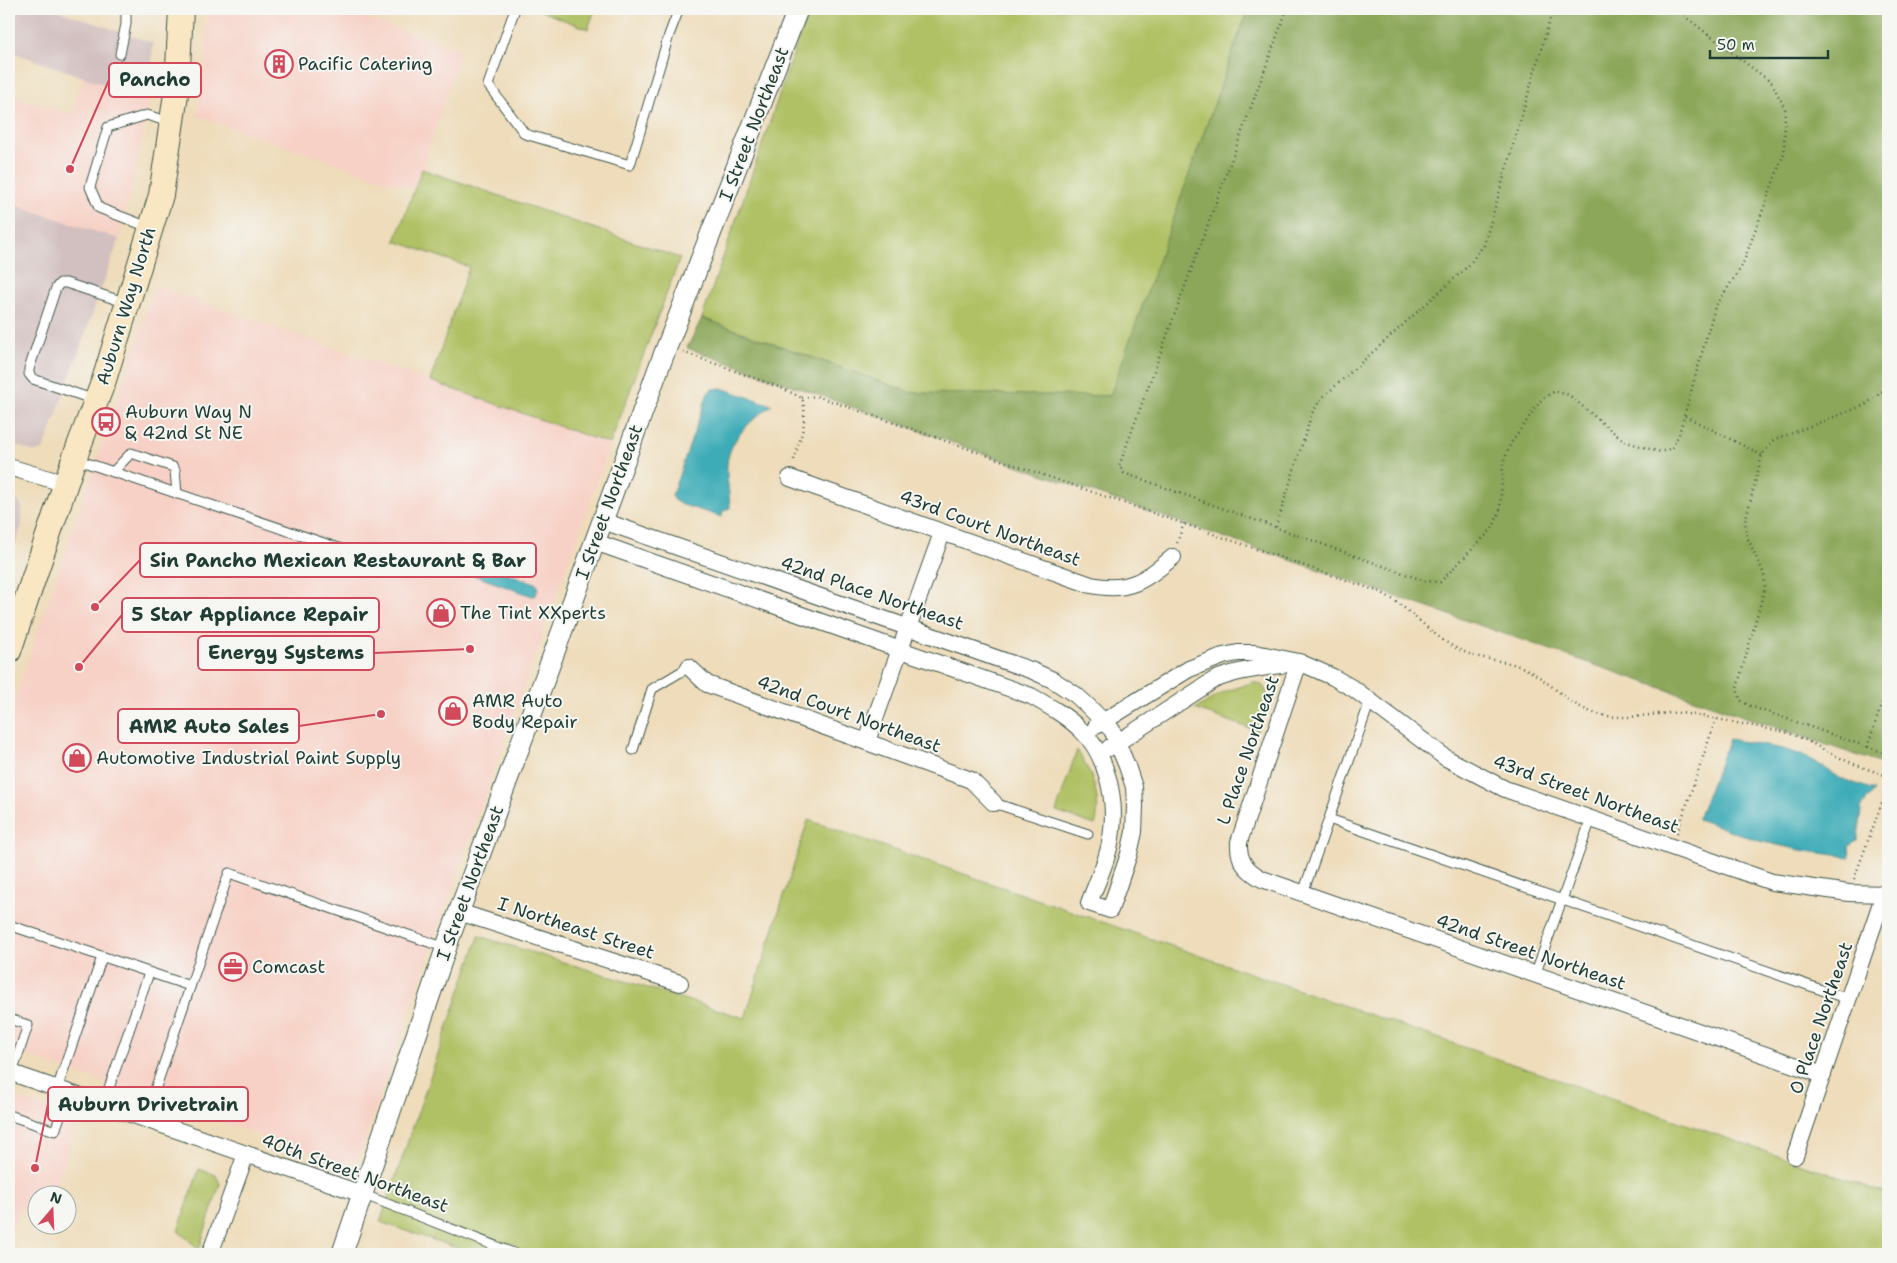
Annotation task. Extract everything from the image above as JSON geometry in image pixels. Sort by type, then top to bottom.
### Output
[{"type":"main road","name":"Auburn Way North","points":[[9,650],[74,459],[96,401],[161,195],[177,87],[181,9]]},
{"type":"street","name":"I Street Northeast","points":[[342,1254],[459,912],[667,346],[798,9]]},
{"type":"street","points":[[9,467],[66,484]]},
{"type":"street","name":"43rd Court Northeast","points":[[790,478],[942,533],[1107,589],[1120,588],[1152,575],[1173,557]]},
{"type":"street","name":"42nd Place Northeast","points":[[603,521],[1054,680],[1076,695],[1111,731]]},
{"type":"street","points":[[866,741],[942,533]]},
{"type":"street","points":[[595,542],[1031,696],[1058,712],[1092,744],[1110,787],[1112,830],[1108,852],[1090,903],[1110,910],[1129,854],[1134,832],[1135,806],[1134,787],[1127,766],[1111,731]]},
{"type":"street","name":"43rd Street Northeast","points":[[1092,744],[1189,669],[1223,656],[1238,653],[1255,653],[1299,662],[1333,677],[1354,689],[1446,758],[1473,774],[1505,789],[1772,882],[1849,893],[1886,894]]},
{"type":"street","name":"43rd Street Northeast","points":[[1092,744],[1111,731],[1224,675],[1299,662]]},
{"type":"street","name":"L Place Northeast","points":[[1238,851],[1239,842],[1299,662]]},
{"type":"street","name":"42nd Court Northeast","points":[[689,667],[707,684],[971,780],[994,803]]},
{"type":"street","name":"42nd Street Northeast","points":[[1238,851],[1241,861],[1248,871],[1262,879],[1823,1075]]},
{"type":"street","name":"O Place Northeast","points":[[1795,1156],[1886,894]]},
{"type":"street","name":"I Northeast Street","points":[[459,912],[680,983]]},
{"type":"street","name":"40th Street Northeast","points":[[10,1073],[362,1194]]},
{"type":"street","points":[[210,1254],[246,1154]]},
{"type":"lane","points":[[120,54],[126,24],[126,9]]},
{"type":"lane","points":[[515,9],[488,85],[525,134],[630,165],[669,35],[679,9]]},
{"type":"lane","points":[[151,228],[99,208],[90,187],[108,127],[148,115],[172,123]]},
{"type":"lane","points":[[96,401],[33,379],[29,374],[29,369],[56,288],[60,283],[66,282],[127,303]]},
{"type":"lane","points":[[113,472],[131,453],[173,467],[175,470],[177,494]]},
{"type":"lane","points":[[74,459],[392,566]]},
{"type":"lane","points":[[633,750],[652,689],[689,667]]},
{"type":"lane","points":[[1303,893],[1370,701]]},
{"type":"lane","points":[[994,803],[1088,834]]},
{"type":"lane","points":[[1329,819],[1848,999]]},
{"type":"lane","points":[[1535,974],[1591,819]]},
{"type":"lane","points":[[144,1119],[229,873],[446,948]]},
{"type":"lane","points":[[9,924],[190,986]]},
{"type":"lane","points":[[12,1116],[55,1131],[62,1091],[102,956]]},
{"type":"lane","points":[[103,1105],[149,973]]},
{"type":"lane","points":[[9,1019],[28,1025],[10,1073]]},
{"type":"lane","name":"40th Street Northeast","points":[[362,1194],[516,1254]]},
{"type":"path","points":[[1287,9],[1120,466],[1124,473],[1425,581],[1440,582],[1492,529],[1500,511],[1502,462],[1511,443],[1542,399],[1555,391],[1569,395],[1624,441],[1660,452],[1672,448],[1685,416],[1716,307],[1742,266],[1784,153],[1786,109],[1772,82],[1675,9]]},
{"type":"path","points":[[1276,527],[1312,413],[1321,399],[1468,266],[1484,245],[1553,9]]},
{"type":"path","points":[[667,346],[784,389],[802,398],[816,396],[825,399],[1380,592],[1390,597],[1443,640],[1463,652],[1514,664],[1528,670],[1578,707],[1595,713],[1615,717],[1643,717],[1670,712],[1789,733],[1809,741],[1832,754],[1888,776]]},
{"type":"path","points":[[1888,378],[1884,390],[1865,404],[1774,440],[1762,455],[1745,522],[1747,537],[1764,574],[1765,587],[1737,688],[1740,700],[1750,706],[1888,754]]},
{"type":"path","points":[[1884,390],[1888,391]]},
{"type":"path","points":[[790,478],[805,420],[805,408],[802,398]]},
{"type":"path","points":[[1685,416],[1762,455]]},
{"type":"path","points":[[1173,557],[1184,523]]},
{"type":"path","points":[[1867,747],[1888,686]]},
{"type":"path","points":[[1672,847],[1716,719]]},
{"type":"path","points":[[1849,893],[1888,786]]},
{"type":"shaded area","points":[[9,9],[54,9],[153,43],[149,100],[9,51]]},
{"type":"shaded area","points":[[208,9],[371,9],[368,19],[461,50],[415,190],[197,116],[205,67]]},
{"type":"shaded area","points":[[83,77],[149,100],[137,164],[119,239],[9,203],[9,95],[72,114]]},
{"type":"shaded area","points":[[9,203],[119,239],[47,441],[43,450],[34,452],[9,443]]},
{"type":"shaded area","points":[[156,286],[610,444],[358,1159],[341,1163],[9,1050],[9,717]]},
{"type":"shaded area","points":[[9,491],[22,506],[22,525],[9,562]]},
{"type":"shaded area","points":[[9,1095],[78,1119],[56,1186],[28,1186],[28,1212],[20,1209],[9,1242]]},
{"type":"green space","points":[[542,9],[595,9],[588,29],[541,11]]},
{"type":"green space","points":[[809,9],[1248,9],[1111,396],[912,393],[702,318]]},
{"type":"green space","points":[[1248,9],[1888,9],[1888,766],[1078,487],[687,348],[702,318],[912,393],[1110,396]]},
{"type":"green space","points":[[422,169],[680,258],[610,444],[430,381],[469,267],[395,241]]},
{"type":"green space","points":[[1254,682],[1262,685],[1268,693],[1257,731],[1195,709],[1224,692]]},
{"type":"green space","points":[[1077,750],[1091,776],[1097,796],[1098,806],[1095,825],[1056,812]]},
{"type":"green space","points":[[808,820],[1888,1194],[1888,1254],[475,1254],[380,1222],[479,936],[745,1018]]},
{"type":"green space","points":[[199,1169],[216,1175],[220,1184],[199,1249],[178,1231]]},
{"type":"water","points":[[721,388],[772,405],[743,430],[732,446],[727,465],[730,508],[723,511],[722,517],[680,504],[675,501],[672,495],[708,393],[712,389]]},
{"type":"water","points":[[440,551],[536,583],[538,587],[536,595],[532,596],[436,562],[433,557]]},
{"type":"water","points":[[1729,739],[1783,749],[1801,755],[1840,778],[1874,790],[1861,808],[1857,841],[1849,846],[1850,857],[1805,851],[1759,841],[1698,819]]},
{"type":"place","name":"Pacific Catering","points":[[279,64]]},
{"type":"place","name":"Pancho","points":[[70,169]]},
{"type":"place","name":"Auburn Way N & 42nd St NE","points":[[106,422]]},
{"type":"place","name":"Sin Pancho Mexican Restaurant & Bar","points":[[95,607]]},
{"type":"place","name":"The Tint XXperts","points":[[441,613]]},
{"type":"place","name":"Energy Systems","points":[[470,649]]},
{"type":"place","name":"5 Star Appliance Repair","points":[[79,667]]},
{"type":"place","name":"AMR Auto Body Repair","points":[[453,711]]},
{"type":"place","name":"AMR Auto Sales","points":[[381,714]]},
{"type":"place","name":"Automotive Industrial Paint Supply","points":[[77,758]]},
{"type":"place","name":"Comcast","points":[[233,967]]},
{"type":"place","name":"Auburn Drivetrain","points":[[35,1168]]}]
